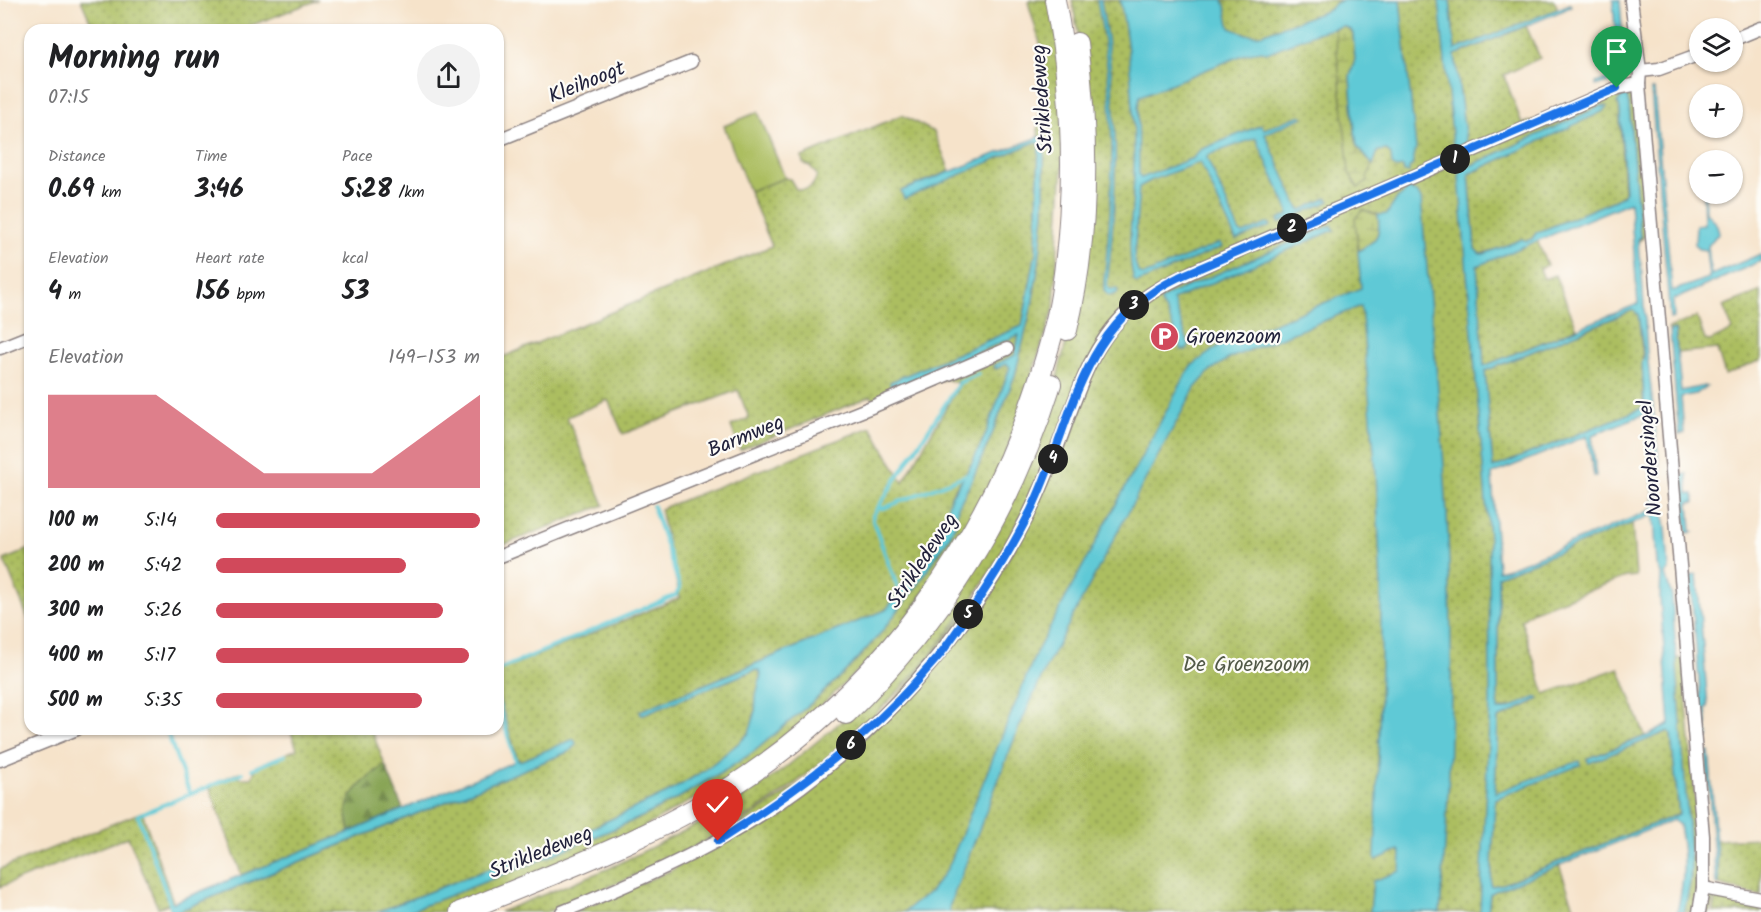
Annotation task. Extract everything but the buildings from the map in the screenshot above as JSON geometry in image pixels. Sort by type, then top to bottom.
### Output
[{"type":"main road","name":"Strikledeweg","points":[[460,912],[661,827],[748,775],[786,748],[871,670],[902,634],[941,581],[975,528],[1024,423],[1047,353],[1061,297],[1069,228],[1072,172],[1071,111],[1064,43],[1055,0]]},
{"type":"main road","name":"Strikledeweg","points":[[493,912],[584,876],[677,834],[752,788],[791,760],[838,721],[881,679],[956,586],[975,556],[1015,480],[1037,430],[1074,301],[1083,230],[1086,171],[1081,76],[1077,40],[1068,0]]},
{"type":"street","name":"Noordersingel","points":[[1631,0],[1703,836],[1703,888],[1699,912]]},
{"type":"street","points":[[1743,35],[1761,28]]},
{"type":"street","points":[[562,912],[650,876],[718,841],[788,795],[841,754],[903,697],[946,646],[1010,549],[1048,471],[1088,364],[1109,331],[1139,301],[1159,287],[1273,236],[1689,58]]},
{"type":"street","name":"Kleihoogt","points":[[504,138],[691,62]]},
{"type":"street","points":[[0,348],[24,338]]},
{"type":"street","name":"Barmweg","points":[[504,556],[874,406],[1007,349]]},
{"type":"street","points":[[0,760],[62,735]]},
{"type":"street","points":[[1703,888],[1761,899]]},
{"type":"green space","points":[[81,0],[318,0],[255,24],[91,24]]},
{"type":"green space","points":[[1052,0],[1067,99],[1054,308],[1000,472],[898,633],[763,760],[619,841],[446,912],[407,912],[531,864],[644,816],[680,797],[756,750],[851,666],[880,634],[917,586],[950,537],[956,523],[958,507],[993,432],[1015,375],[1032,305],[1044,212],[1044,137],[1039,137],[1038,131],[1044,57],[1028,2]]},
{"type":"green space","name":"De Groenzoom","points":[[1072,0],[1444,0],[1466,142],[1455,55],[1526,26],[1540,58],[1504,75],[1522,124],[1626,91],[1635,97],[1640,142],[1637,146],[1638,158],[1642,161],[1647,233],[1638,242],[1640,236],[1629,106],[1626,96],[1620,98],[1619,102],[1624,193],[1615,200],[1536,233],[1532,239],[1480,254],[1475,249],[1469,174],[1605,107],[1601,106],[1461,170],[1493,511],[1494,727],[1485,912],[574,912],[674,869],[859,744],[1006,564],[1057,435],[1009,537],[967,607],[913,675],[851,738],[783,792],[747,817],[687,850],[634,876],[554,910],[500,912],[610,868],[708,819],[785,768],[843,720],[1055,385],[1075,308],[1085,73]]},
{"type":"green space","points":[[1450,0],[1554,0],[1558,9],[1455,50]]},
{"type":"green space","points":[[1343,26],[1353,34],[1355,59],[1350,77],[1357,146],[1373,165],[1367,177],[1368,182],[1358,188],[1349,173],[1333,29]]},
{"type":"green space","points":[[758,112],[785,178],[749,191],[724,126]]},
{"type":"green space","points":[[902,115],[934,132],[950,171],[901,191],[904,198],[1035,142],[1039,143],[1036,252],[1022,326],[890,382],[1019,334],[1015,355],[994,366],[996,369],[1006,364],[1010,367],[985,436],[969,469],[953,491],[941,530],[916,570],[886,610],[640,711],[641,715],[755,670],[760,671],[753,723],[749,733],[741,741],[704,771],[667,793],[579,834],[377,912],[176,912],[570,751],[518,760],[504,714],[504,669],[680,598],[660,509],[871,427],[903,482],[960,384],[946,379],[875,401],[871,396],[740,450],[731,426],[749,418],[738,390],[623,434],[608,400],[567,417],[604,505],[504,545],[504,357],[772,246],[749,191],[785,178],[790,179],[796,189],[807,189],[814,183],[817,175],[810,166],[803,163],[802,157]]},
{"type":"green space","points":[[1363,210],[1378,215],[1379,228],[1373,241],[1358,251],[1355,218]]},
{"type":"green space","points":[[1537,240],[1547,265],[1540,269],[1544,279],[1555,275],[1577,328],[1484,366],[1476,266]]},
{"type":"green space","points":[[1761,291],[1761,360],[1725,375],[1717,349],[1677,353],[1675,330],[1670,331],[1668,328],[1697,317],[1705,340],[1710,341],[1733,330],[1723,306]]},
{"type":"green space","points":[[1633,310],[1638,313],[1643,359],[1643,408],[1493,468],[1485,371]]},
{"type":"green space","points":[[1632,523],[1636,576],[1626,577],[1533,611],[1521,620],[1545,694],[1619,668],[1645,736],[1587,759],[1669,731],[1679,814],[1503,884],[1491,886],[1495,799],[1528,781],[1494,794],[1498,719],[1538,700],[1498,710],[1498,576]]},
{"type":"green space","points":[[24,552],[24,608],[4,560]]},
{"type":"green space","points":[[1675,658],[1683,659],[1699,846],[1689,848]]},
{"type":"green space","points":[[292,735],[373,735],[385,765],[366,779],[351,798],[347,813],[350,832],[242,876],[209,786],[239,772],[240,778],[252,778],[256,766],[297,749]]},
{"type":"green space","points":[[385,765],[403,809],[350,832],[347,808],[352,795],[362,783]]},
{"type":"green space","points":[[142,812],[173,902],[158,908],[128,837],[0,887],[0,869]]},
{"type":"green space","points":[[1761,838],[1761,896],[1716,884],[1719,884],[1716,840]]},
{"type":"green space","points":[[1689,856],[1699,858],[1694,912],[1684,912],[1691,877]]},
{"type":"green space","points":[[1559,865],[1576,912],[1488,912],[1492,892]]},
{"type":"green space","points":[[1710,894],[1761,901],[1761,912],[1713,912],[1716,895],[1714,895],[1710,912],[1703,912]]},
{"type":"water","points":[[1097,0],[1101,0],[1107,37],[1114,107],[1114,212],[1107,285],[1109,289],[1117,289],[1118,293],[1109,296],[1104,291],[1104,280],[1112,175],[1112,140],[1108,70]]},
{"type":"water","points":[[1120,0],[1223,0],[1230,28],[1246,34],[1258,35],[1329,10],[1342,0],[1400,0],[1416,148],[1409,172],[1404,172],[1403,167],[1396,168],[1392,165],[1391,155],[1386,150],[1378,151],[1373,165],[1357,146],[1350,77],[1355,59],[1353,34],[1351,30],[1343,26],[1316,33],[1267,53],[1262,51],[1248,53],[1140,96],[1138,107],[1139,174],[1141,178],[1193,158],[1200,150],[1261,125],[1264,129],[1301,115],[1303,117],[1265,134],[1299,209],[1327,198],[1330,201],[1279,223],[1278,219],[1288,215],[1288,210],[1256,138],[1208,155],[1207,158],[1239,231],[1243,234],[1269,223],[1271,226],[1236,240],[1200,162],[1152,180],[1139,187],[1134,258],[1138,273],[1144,275],[1220,243],[1222,247],[1137,283],[1134,281],[1130,254],[1134,185],[1133,107],[1130,64]]},
{"type":"water","points":[[1439,0],[1450,0],[1455,50],[1570,4],[1571,6],[1455,55],[1466,142],[1458,147],[1453,144]]},
{"type":"water","points":[[1613,0],[1620,0],[1625,71],[1618,78],[1596,86],[1596,83],[1613,76],[1618,71]]},
{"type":"water","points":[[1651,90],[1654,90],[1672,291],[1709,278],[1706,250],[1698,249],[1695,244],[1696,225],[1704,224],[1703,204],[1706,204],[1706,212],[1717,225],[1719,232],[1708,246],[1711,275],[1761,254],[1761,261],[1673,300],[1674,318],[1670,319]]},
{"type":"water","points":[[1622,96],[1627,96],[1640,236],[1638,240],[1647,352],[1661,481],[1659,487],[1666,527],[1669,570],[1665,574],[1672,597],[1691,867],[1690,884],[1684,912],[1677,912],[1682,889],[1683,858],[1679,825],[1673,820],[1495,891],[1490,894],[1488,912],[1480,912],[1490,702],[1489,538],[1459,176],[1461,170],[1601,106],[1607,107],[1604,111],[1469,174],[1475,249],[1480,254],[1484,254],[1522,239],[1527,241],[1532,239],[1536,233],[1623,195],[1625,191],[1620,111],[1617,103]],"holes":[[[1630,202],[1638,304],[1484,366],[1477,266]],[[1633,310],[1638,314],[1644,357],[1642,361],[1643,408],[1493,468],[1485,371]],[[1644,416],[1654,494],[1652,510],[1498,571],[1492,474],[1587,436],[1594,476],[1596,476],[1592,435]],[[1653,516],[1657,565],[1661,574],[1660,598],[1670,724],[1649,735],[1587,759],[1589,763],[1669,731],[1679,814],[1503,884],[1491,886],[1495,799],[1580,765],[1579,761],[1495,793],[1498,719],[1539,699],[1537,697],[1504,710],[1498,710],[1498,576]]]},
{"type":"water","points":[[1039,137],[1044,139],[1044,212],[1039,262],[1032,305],[1015,375],[993,432],[958,507],[956,523],[950,536],[917,586],[880,634],[816,699],[756,750],[680,797],[644,816],[531,864],[407,912],[377,912],[579,834],[667,793],[704,771],[749,733],[755,714],[761,674],[755,670],[641,715],[640,711],[886,610],[916,570],[941,530],[950,498],[969,469],[985,436],[1010,367],[1006,364],[996,369],[994,365],[1015,355],[1019,335],[891,389],[890,382],[1022,326],[1036,252],[1039,143],[1035,142],[904,199],[901,191]]},
{"type":"water","points":[[1406,187],[1411,187],[1421,199],[1447,517],[1451,693],[1449,781],[1440,912],[1370,912],[1373,881],[1400,871],[1401,854],[1399,850],[1375,859],[1381,587],[1376,473],[1361,306],[1230,358],[1211,370],[1195,388],[1047,665],[1017,732],[949,907],[950,912],[904,912],[930,892],[948,868],[1036,653],[1190,367],[1220,345],[1361,288],[1358,251],[1370,244],[1376,237],[1379,228],[1378,215],[1387,214],[1396,200],[1406,192]]},
{"type":"water","points":[[1332,225],[1334,230],[1173,300],[1189,345],[1187,350],[1182,350],[1161,300],[1170,294]]},
{"type":"water","points":[[1670,330],[1675,330],[1681,391],[1707,387],[1695,394],[1681,397],[1684,433],[1679,434]]},
{"type":"water","points":[[1687,474],[1688,494],[1694,494],[1695,502],[1689,503],[1691,530],[1694,532],[1687,533],[1681,475]]},
{"type":"water","points":[[1697,575],[1708,707],[1706,708],[1708,739],[1704,739],[1690,576]]},
{"type":"water","points":[[574,739],[576,744],[570,751],[176,912],[171,912],[169,904]]},
{"type":"water","points":[[1706,752],[1709,752],[1719,885],[1716,884]]},
{"type":"waterway","points":[[901,597],[873,521],[873,515],[959,383],[978,374]]},
{"type":"waterway","points":[[878,508],[884,508],[966,475]]},
{"type":"waterway","points":[[504,667],[676,595],[680,588],[653,506]]},
{"type":"waterway","points":[[504,723],[517,766]]},
{"type":"waterway","points":[[168,735],[190,794]]},
{"type":"waterway","points":[[252,769],[285,755]]},
{"type":"waterway","points":[[172,908],[138,815],[242,773]]},
{"type":"place","name":"Groenzoom","points":[[1165,337]]},
{"type":"route","points":[[718,841],[788,795],[841,754],[903,697],[946,646],[1010,549],[1030,510],[1048,471],[1088,364],[1109,331],[1139,301],[1179,277],[1617,88]]}]
